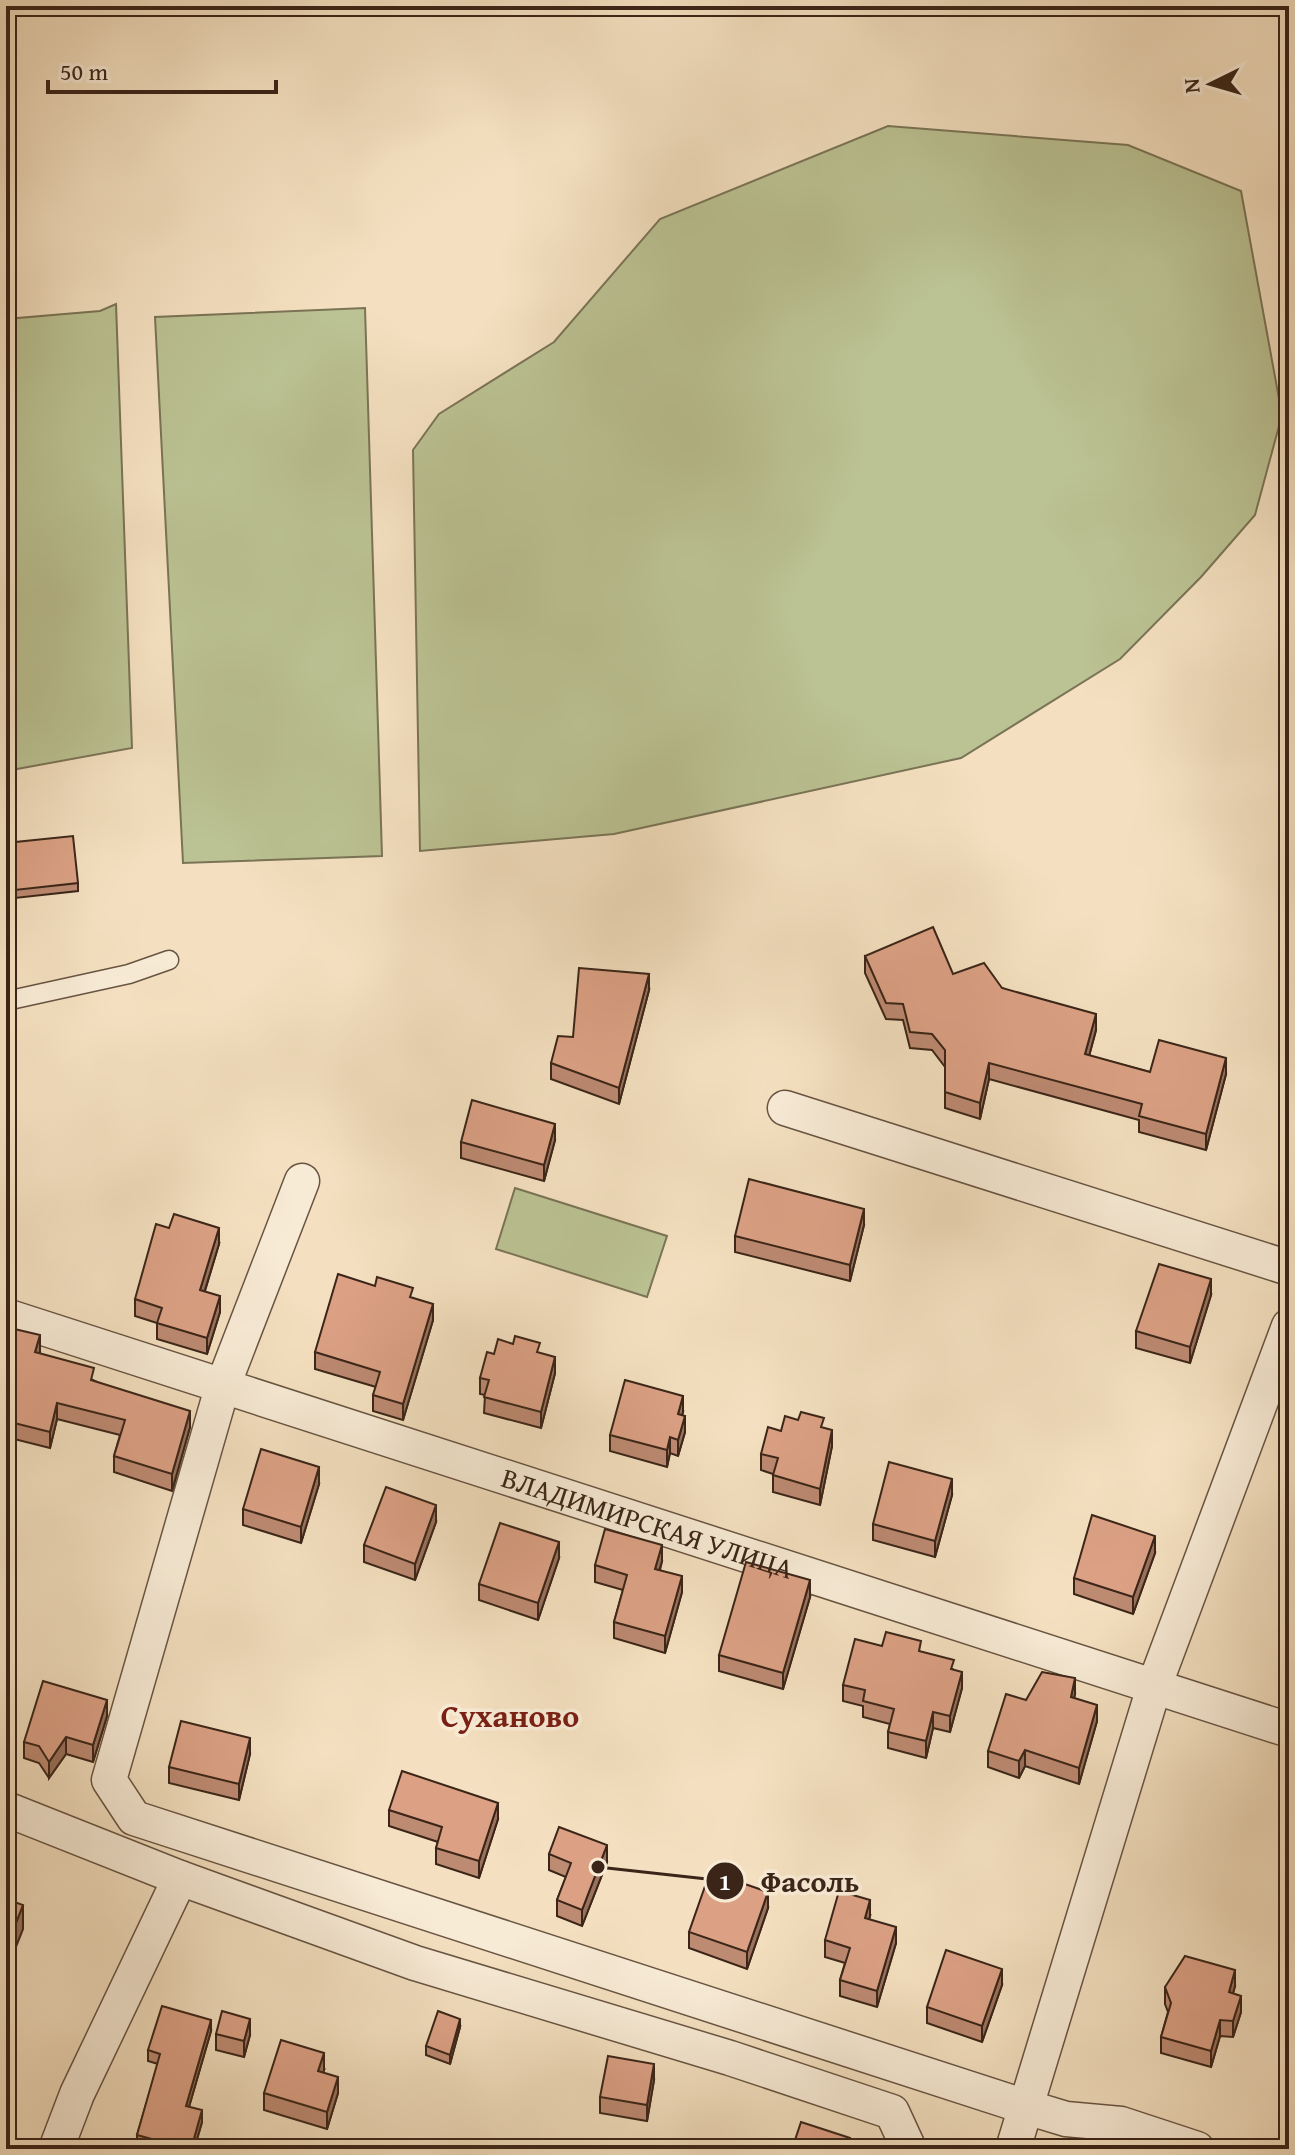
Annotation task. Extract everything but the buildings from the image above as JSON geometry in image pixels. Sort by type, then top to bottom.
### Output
[{"type":"street","points":[[785,1108],[1289,1268]]},
{"type":"street","points":[[302,1181],[222,1388],[109,1780],[134,1818],[1023,2106],[1066,2119],[1121,2124],[1197,2149]]},
{"type":"street","name":"ВЛАДИМИРСКАЯ УЛИЦА","points":[[6,1316],[222,1388],[1155,1684],[1289,1730]]},
{"type":"street","points":[[1013,2149],[1023,2106],[1155,1684],[1289,1326]]},
{"type":"street","points":[[6,1809],[180,1878],[415,1963],[730,2058],[892,2112],[909,2149]]},
{"type":"street","points":[[56,2149],[77,2094],[180,1878]]},
{"type":"lane","points":[[6,1001],[129,974],[169,960]]},
{"type":"green space","points":[[888,126],[1128,145],[1241,191],[1282,415],[1255,515],[1201,577],[1120,659],[961,758],[614,834],[420,851],[413,450],[439,414],[554,342],[660,219]]},
{"type":"green space","points":[[116,304],[132,748],[6,771],[6,319],[100,311]]},
{"type":"green space","points":[[365,308],[382,856],[183,863],[155,317]]},
{"type":"green space","points":[[515,1188],[667,1236],[647,1297],[496,1249]]},
{"type":"place","name":"Фасоль","points":[[598,1867]]},
{"type":"district","name":"Суханово","points":[[510,1716]]}]
